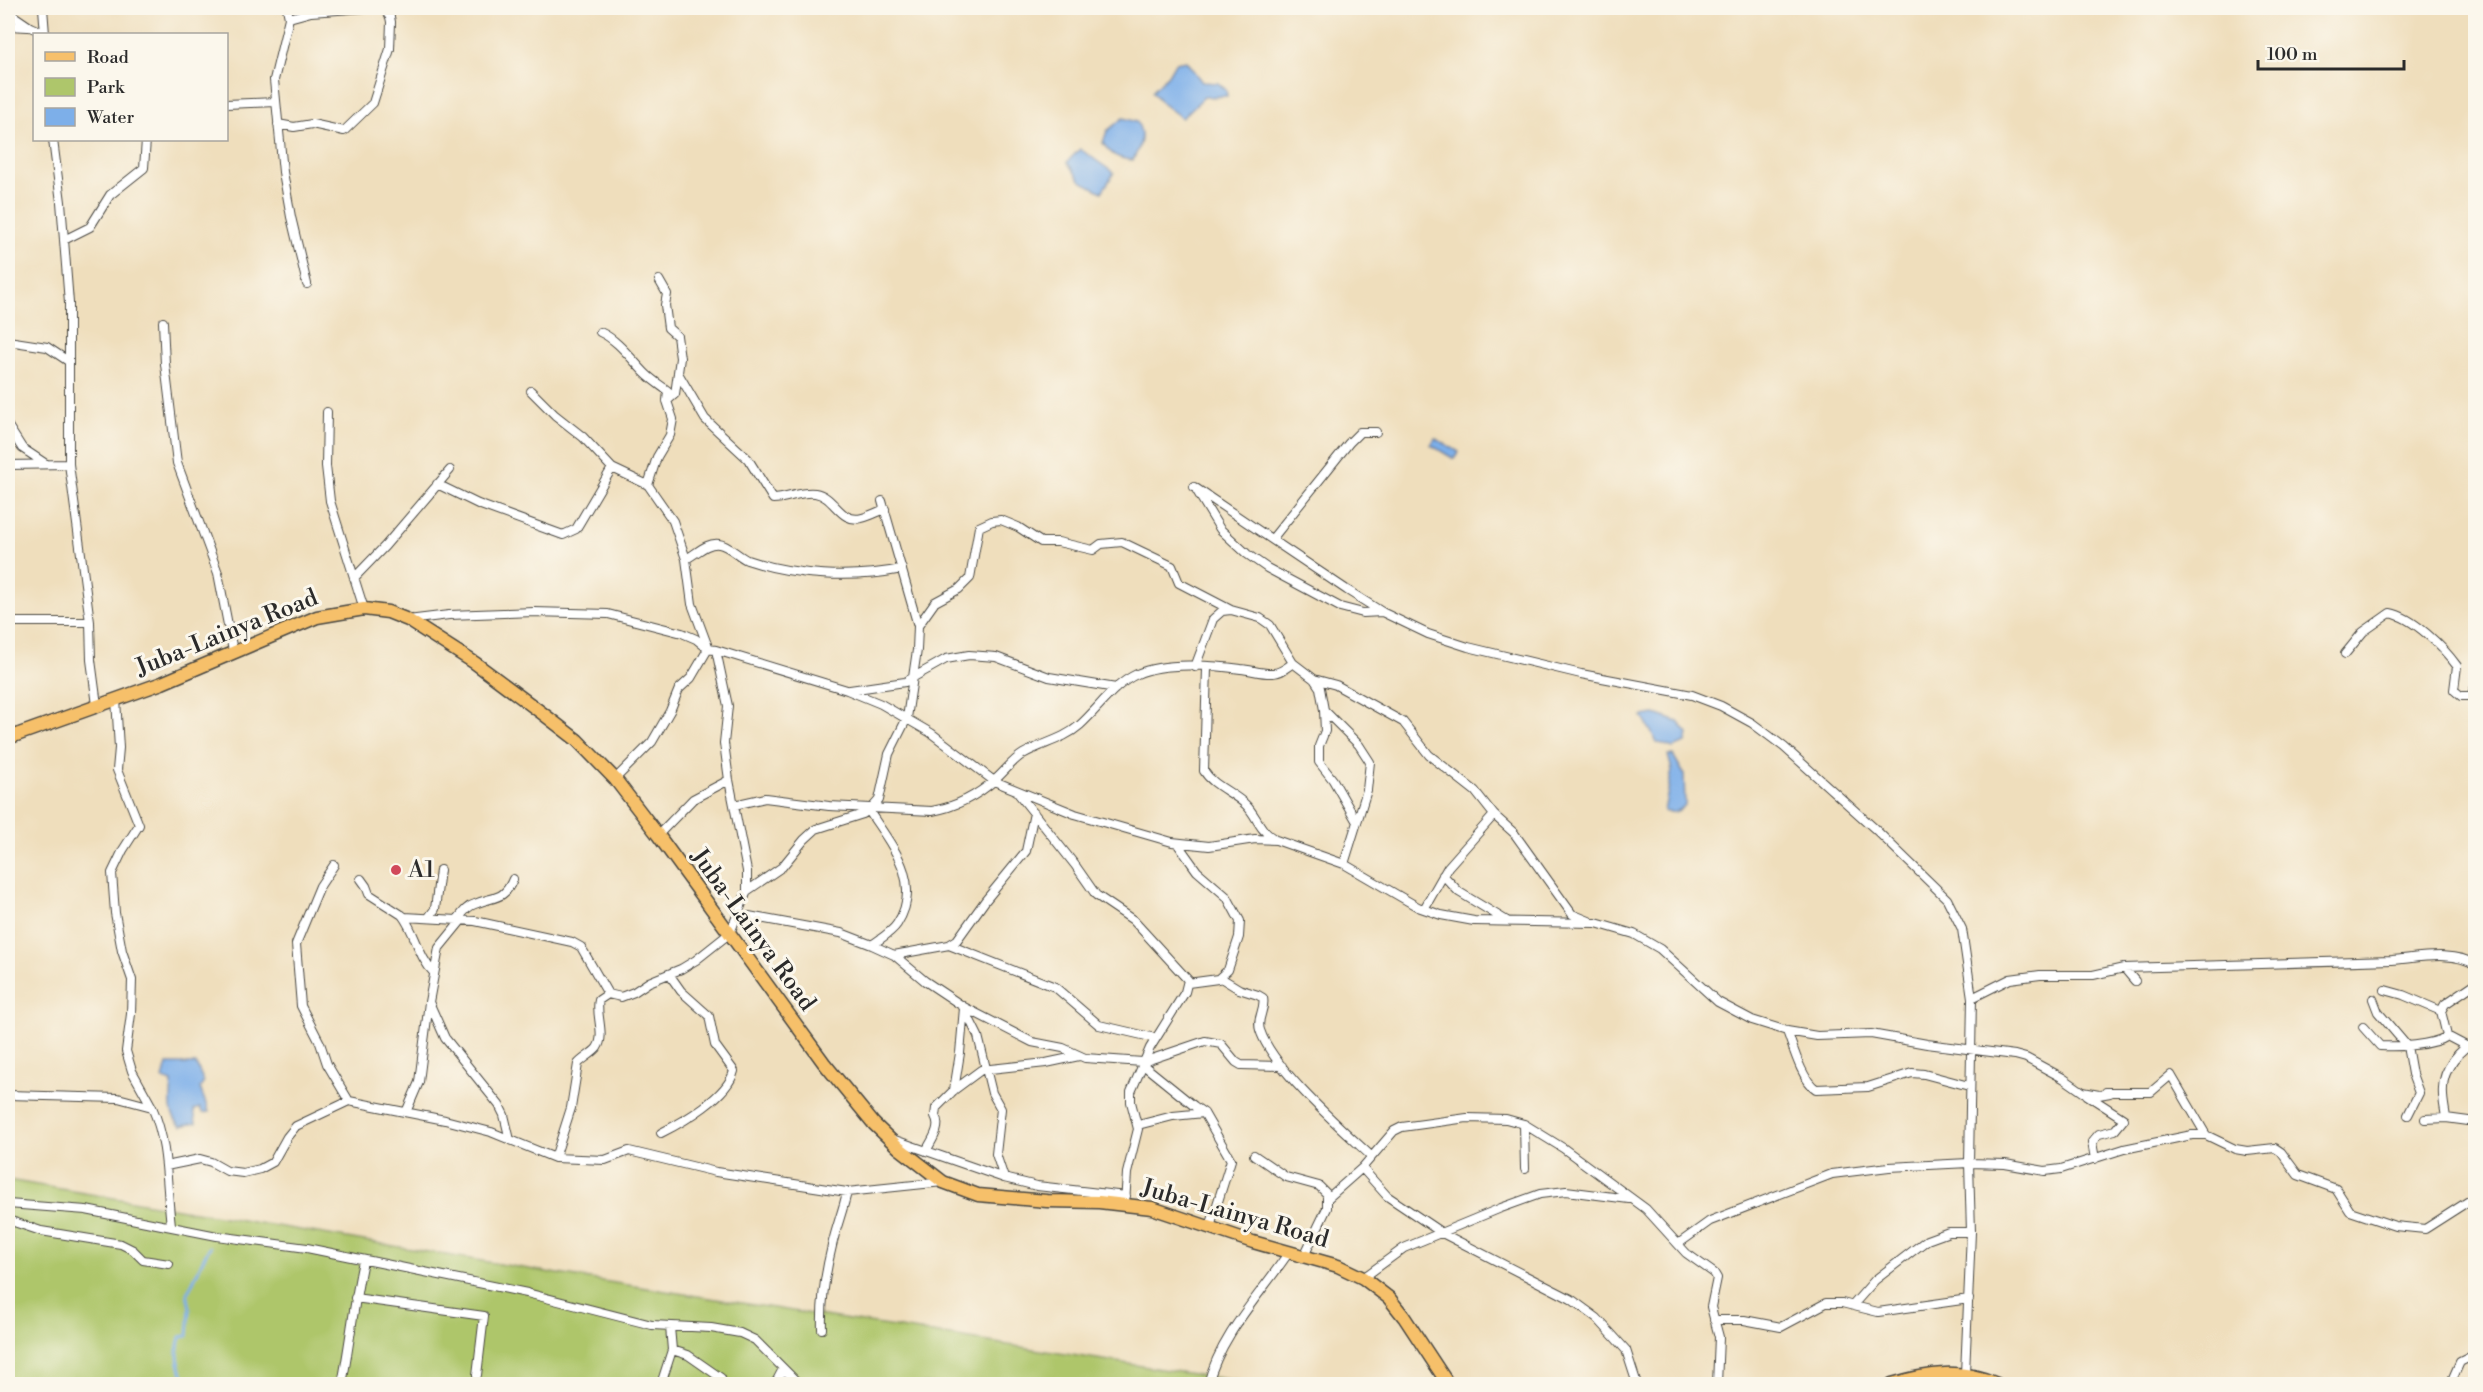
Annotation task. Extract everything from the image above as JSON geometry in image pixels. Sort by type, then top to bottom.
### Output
[{"type":"main road","name":"Juba-Lainya Road","points":[[8,739],[162,683],[316,617],[364,609],[388,612],[408,620],[475,663],[577,740],[615,780],[658,835],[824,1063],[874,1124],[943,1182],[978,1195],[1126,1200],[1338,1266],[1363,1278],[1389,1298],[1448,1384]]},
{"type":"main road","points":[[1892,1384],[1934,1374],[1965,1374],[1997,1384]]},
{"type":"street","points":[[43,8],[44,33]]},
{"type":"street","points":[[287,8],[289,18],[274,80],[291,217],[307,285]]},
{"type":"street","points":[[289,18],[310,12],[365,8]]},
{"type":"street","points":[[278,124],[294,127],[312,124],[344,131],[369,109],[390,50],[392,22],[383,8]]},
{"type":"street","points":[[8,12],[42,33]]},
{"type":"street","points":[[8,26],[30,27]]},
{"type":"street","points":[[228,104],[276,102]]},
{"type":"street","points":[[53,141],[69,303],[69,464],[90,622],[91,660],[97,705]]},
{"type":"street","points":[[64,240],[90,227],[110,195],[144,168],[146,141]]},
{"type":"street","points":[[659,280],[667,294],[665,305],[668,328],[677,336],[680,358],[675,394],[667,401]]},
{"type":"street","points":[[164,322],[165,364],[177,463],[219,573],[233,651]]},
{"type":"street","points":[[600,332],[613,337],[617,345],[647,375],[668,391],[667,401],[673,418],[670,435],[657,457],[648,485]]},
{"type":"street","points":[[8,341],[47,347],[68,361]]},
{"type":"street","points":[[678,373],[705,419],[748,459],[773,499],[798,494],[816,494],[831,500],[839,513],[854,519],[863,518],[883,505],[918,626],[907,718],[890,754],[882,792],[870,809],[816,829],[782,867],[747,891]]},
{"type":"street","points":[[531,391],[555,415],[583,437],[612,468],[648,485],[673,521],[686,559],[692,604],[712,649],[728,706],[724,743],[747,871],[747,891],[730,933],[696,960],[669,974],[621,997],[608,994],[598,1000],[596,1011],[599,1042],[596,1049],[578,1064],[571,1108],[555,1158]]},
{"type":"street","points":[[327,412],[326,466],[330,501],[364,609]]},
{"type":"street","points":[[8,426],[22,448],[46,464]]},
{"type":"street","points":[[1272,539],[1349,443],[1360,432],[1376,432]]},
{"type":"street","points":[[8,465],[69,464]]},
{"type":"street","points":[[437,483],[478,504],[563,535],[576,529],[612,468]]},
{"type":"street","points":[[354,578],[385,546],[450,470]]},
{"type":"street","points":[[1382,612],[1362,613],[1340,607],[1247,555],[1220,529],[1194,487],[1382,612],[1428,634],[1468,647],[1581,674],[1692,695],[1721,706],[1752,723],[1784,747],[1874,828],[1947,899],[1962,930],[1971,998],[1969,1086],[1971,1232],[1965,1374]]},
{"type":"street","points":[[918,626],[935,602],[960,588],[970,578],[979,527],[992,521],[1010,523],[1041,542],[1058,542],[1083,549],[1093,550],[1101,543],[1122,542],[1172,566],[1179,583],[1231,610],[1266,622],[1274,629],[1293,663],[1314,679],[1336,685],[1403,722],[1429,755],[1472,788],[1494,815],[1522,843],[1572,914],[1634,933],[1660,949],[1718,1002],[1732,1012],[1752,1020],[1787,1031],[1817,1036],[1871,1034],[2026,1058],[2124,1119],[2115,1130],[2098,1134],[2092,1142],[2095,1159]]},
{"type":"street","points":[[686,559],[707,546],[720,544],[745,559],[808,572],[865,575],[902,569]]},
{"type":"street","points":[[1195,667],[1213,619],[1222,611],[1231,610]]},
{"type":"street","points":[[408,620],[449,615],[534,612],[608,614],[682,633],[712,649],[847,690],[881,704],[931,733],[994,781],[1076,814],[1177,843],[1209,846],[1255,839],[1276,840]]},
{"type":"street","points":[[2345,654],[2373,623],[2390,613],[2400,615],[2445,648],[2457,666],[2454,690],[2461,696],[2471,696],[2475,685]]},
{"type":"street","points":[[8,622],[90,622]]},
{"type":"street","points":[[615,780],[652,742],[679,690],[691,678],[712,649]]},
{"type":"street","points":[[847,690],[899,683],[953,657],[987,656],[1005,660],[1049,677],[1116,688]]},
{"type":"street","points":[[734,805],[765,798],[870,809],[932,811],[945,809],[958,805],[994,781],[1022,754],[1060,739],[1078,726],[1116,688],[1137,674],[1154,669],[1195,667],[1273,673],[1282,671],[1293,663]]},
{"type":"street","points":[[1207,668],[1204,771],[1211,780],[1242,801],[1263,832],[1276,840],[1344,864],[1424,909],[1441,915],[1474,921],[1596,923]]},
{"type":"street","points":[[1314,679],[1322,694],[1324,710],[1325,731],[1319,746],[1319,762],[1333,780],[1357,822]]},
{"type":"street","points":[[116,699],[119,748],[117,770],[139,825],[112,873],[115,913],[122,951],[132,980],[131,1014],[126,1051],[132,1071],[162,1128],[171,1226]]},
{"type":"street","points":[[1324,710],[1359,745],[1370,762],[1369,780],[1344,864]]},
{"type":"street","points":[[658,835],[693,798],[729,780]]},
{"type":"street","points":[[888,1137],[1004,1178],[1037,1186],[1126,1200],[1127,1173],[1138,1134],[1131,1092],[1155,1038],[1188,983],[1186,977],[1133,920],[1096,895],[1016,790]]},
{"type":"street","points":[[870,809],[900,860],[908,882],[906,904],[896,925],[872,945]]},
{"type":"street","points":[[894,955],[949,945],[962,934],[985,901],[1026,851],[1034,813]]},
{"type":"street","points":[[1424,909],[1443,875],[1457,856],[1469,847],[1494,815]]},
{"type":"street","points":[[1177,843],[1197,871],[1227,897],[1240,921],[1239,937],[1231,963],[1221,978]]},
{"type":"street","points":[[334,865],[320,886],[296,944],[302,1006],[320,1043],[327,1064],[349,1101]]},
{"type":"street","points":[[429,917],[435,909],[440,870]]},
{"type":"street","points":[[1443,875],[1460,892],[1509,922]]},
{"type":"street","points":[[361,879],[369,894],[402,915],[409,925],[424,960],[434,973]]},
{"type":"street","points":[[407,1110],[419,1082],[429,1002],[440,948],[450,937],[459,920],[474,904],[501,896],[508,890],[513,879]]},
{"type":"street","points":[[738,914],[841,933],[872,945],[894,955],[925,981],[964,1007],[1023,1038],[1063,1048],[1078,1056],[1094,1060],[1143,1063],[1205,1041],[1221,1044],[1241,1065],[1282,1066]]},
{"type":"street","points":[[402,915],[475,921],[572,942],[581,947],[608,994]]},
{"type":"street","points":[[949,945],[1055,987],[1099,1025],[1155,1038]]},
{"type":"street","points":[[1971,998],[2010,980],[2040,975],[2092,975],[2124,968],[2429,957],[2462,958],[2475,965]]},
{"type":"street","points":[[2124,968],[2135,981]]},
{"type":"street","points":[[662,1133],[692,1117],[715,1096],[734,1071],[715,1045],[709,1016],[681,991],[669,974]]},
{"type":"street","points":[[1188,983],[1221,978],[1239,989],[1263,998],[1260,1029],[1268,1047],[1282,1066],[1329,1117],[1371,1156]]},
{"type":"street","points":[[2441,1011],[2453,998],[2475,983]]},
{"type":"street","points":[[2385,990],[2441,1011]]},
{"type":"street","points":[[2373,999],[2378,1012],[2407,1046],[2412,1074],[2419,1093],[2408,1115]]},
{"type":"street","points":[[429,1002],[445,1038],[499,1106],[504,1115],[510,1140]]},
{"type":"street","points":[[964,1007],[978,1036],[992,1093],[1001,1109],[996,1154],[1004,1178]]},
{"type":"street","points":[[954,1090],[964,1007]]},
{"type":"street","points":[[2441,1011],[2447,1036],[2466,1046]]},
{"type":"street","points":[[2363,1027],[2380,1046],[2407,1046],[2441,1040],[2447,1036]]},
{"type":"street","points":[[1787,1031],[1804,1070],[1804,1077],[1816,1089],[1868,1087],[1912,1073],[1969,1086]]},
{"type":"street","points":[[2446,1118],[2442,1087],[2452,1063],[2466,1046],[2475,1042]]},
{"type":"street","points":[[926,1151],[938,1127],[935,1116],[936,1108],[976,1072],[1046,1063],[1078,1056]]},
{"type":"street","points":[[1143,1063],[1204,1113],[1231,1160],[1210,1227]]},
{"type":"street","points":[[2083,1092],[2151,1092],[2171,1076],[2206,1136]]},
{"type":"street","points":[[2083,1092],[2099,1095],[2110,1093]]},
{"type":"street","points":[[8,1095],[117,1098],[152,1107]]},
{"type":"street","points":[[166,1166],[200,1159],[227,1171],[243,1173],[260,1169],[273,1162],[296,1126],[349,1101],[445,1120],[491,1132],[555,1158],[605,1160],[629,1151],[716,1172],[847,1192],[943,1182]]},
{"type":"street","points":[[1138,1125],[1173,1116],[1204,1113]]},
{"type":"street","points":[[1304,1256],[1323,1219],[1328,1198],[1362,1168],[1394,1131],[1408,1126],[1467,1118],[1488,1118],[1524,1124],[1572,1155],[1656,1218],[1691,1257],[1714,1273],[1717,1278],[1711,1302],[1719,1336],[1717,1384]]},
{"type":"street","points":[[2425,1119],[2446,1118],[2475,1122]]},
{"type":"street","points":[[1524,1124],[1526,1169]]},
{"type":"street","points":[[1678,1244],[1710,1221],[1800,1184],[1832,1174],[1889,1167],[1969,1162],[2006,1164],[2045,1171],[2061,1169],[2124,1149],[2192,1135],[2206,1136],[2235,1149],[2247,1151],[2275,1148],[2281,1152],[2298,1175],[2336,1189],[2350,1211],[2395,1226],[2425,1229],[2472,1199]]},
{"type":"street","points":[[1254,1155],[1289,1179],[1319,1186],[1328,1198]]},
{"type":"street","points":[[1362,1168],[1387,1196],[1442,1233],[1571,1299],[1597,1318],[1626,1350],[1637,1384]]},
{"type":"street","points":[[1363,1278],[1404,1248],[1501,1208],[1554,1191],[1630,1199]]},
{"type":"street","points":[[822,1329],[822,1291],[832,1243],[842,1217],[847,1192]]},
{"type":"street","points":[[8,1204],[86,1210],[217,1236],[307,1248],[527,1293],[621,1319],[670,1327],[711,1328],[740,1333],[755,1340],[799,1384]]},
{"type":"street","points":[[8,1220],[41,1231],[121,1244],[133,1250],[143,1260],[170,1264]]},
{"type":"street","points":[[1853,1305],[1875,1280],[1927,1240],[1949,1232],[1971,1232]]},
{"type":"street","points":[[1208,1384],[1225,1344],[1289,1252]]},
{"type":"street","points":[[342,1384],[363,1261]]},
{"type":"street","points":[[355,1298],[484,1316],[477,1376]]},
{"type":"street","points":[[1714,1320],[1744,1320],[1781,1327],[1826,1303],[1853,1305],[1878,1312],[1969,1299]]},
{"type":"street","points":[[664,1384],[663,1378],[672,1350],[670,1327]]},
{"type":"street","points":[[672,1350],[688,1355],[722,1378]]},
{"type":"street","points":[[2445,1384],[2452,1380],[2460,1362],[2475,1354]]},
{"type":"street","points":[[775,1384],[783,1369]]},
{"type":"green space","points":[[8,1180],[558,1274],[1256,1384],[8,1384]]},
{"type":"water","points":[[1186,61],[1202,82],[1218,83],[1226,90],[1227,96],[1204,97],[1182,118],[1163,104],[1152,91],[1168,75],[1175,63]]},
{"type":"water","points":[[1123,118],[1137,122],[1141,132],[1139,146],[1133,160],[1115,156],[1103,143],[1107,131]]},
{"type":"water","points":[[1080,149],[1114,173],[1102,192],[1081,181],[1067,162]]},
{"type":"water","points":[[1435,438],[1459,452],[1454,459],[1431,445]]},
{"type":"water","points":[[1655,714],[1678,722],[1688,734],[1686,743],[1673,748],[1657,742],[1642,716]]},
{"type":"water","points":[[1668,755],[1673,755],[1684,774],[1685,805],[1673,812],[1664,811],[1672,770]]},
{"type":"water","points":[[167,1064],[196,1064],[204,1082],[200,1088],[209,1112],[203,1113],[200,1108],[194,1110],[196,1123],[181,1126],[174,1116],[171,1106],[172,1082],[163,1079]]},
{"type":"waterway","points":[[187,1384],[182,1373],[178,1349],[180,1337],[188,1336],[190,1308],[187,1293],[210,1247]]},
{"type":"place","name":"A1","points":[[396,870]]}]
